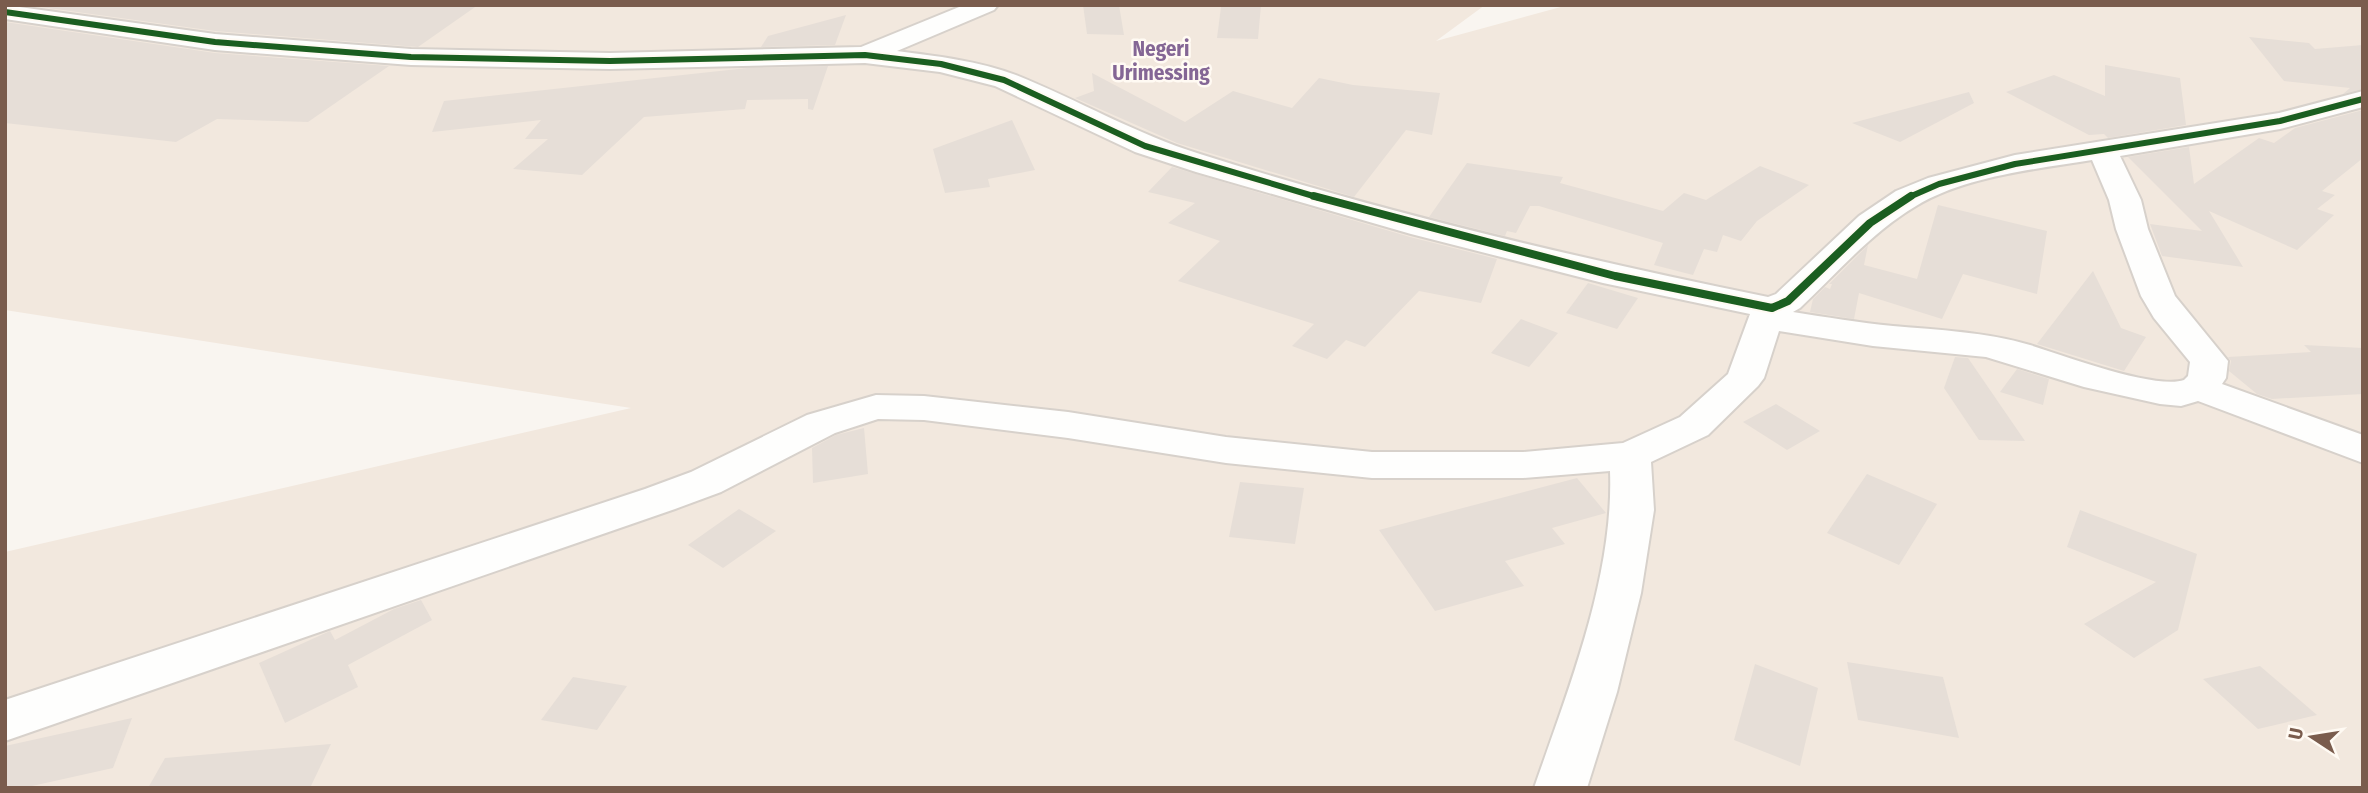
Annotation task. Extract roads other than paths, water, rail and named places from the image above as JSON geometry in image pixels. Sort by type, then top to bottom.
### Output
[{"type":"street","points":[[865,55],[986,5]]},
{"type":"street","points":[[5,12],[215,42],[411,57],[622,61],[865,55],[918,60],[985,74],[1154,149],[1422,227],[1769,313],[1873,335],[1986,346],[2134,389],[2181,394],[2198,388],[2207,378],[2209,361],[2166,311],[2158,296],[2132,229],[2125,200],[2103,152]]},
{"type":"street","points":[[5,721],[660,499],[706,482],[821,424],[876,407],[924,408],[1068,425],[1226,450],[1372,465],[1523,465],[1630,456],[1694,426],[1745,378],[1769,313],[1788,301],[1870,223],[1907,198],[1939,184],[2004,167],[2280,121],[2363,99]]},
{"type":"street","points":[[2198,388],[2363,450]]},
{"type":"street","points":[[1560,788],[1592,692],[1618,593],[1633,510],[1630,456]]},
{"type":"district","name":"Negeri Urimessing","points":[[1161,61]]}]
